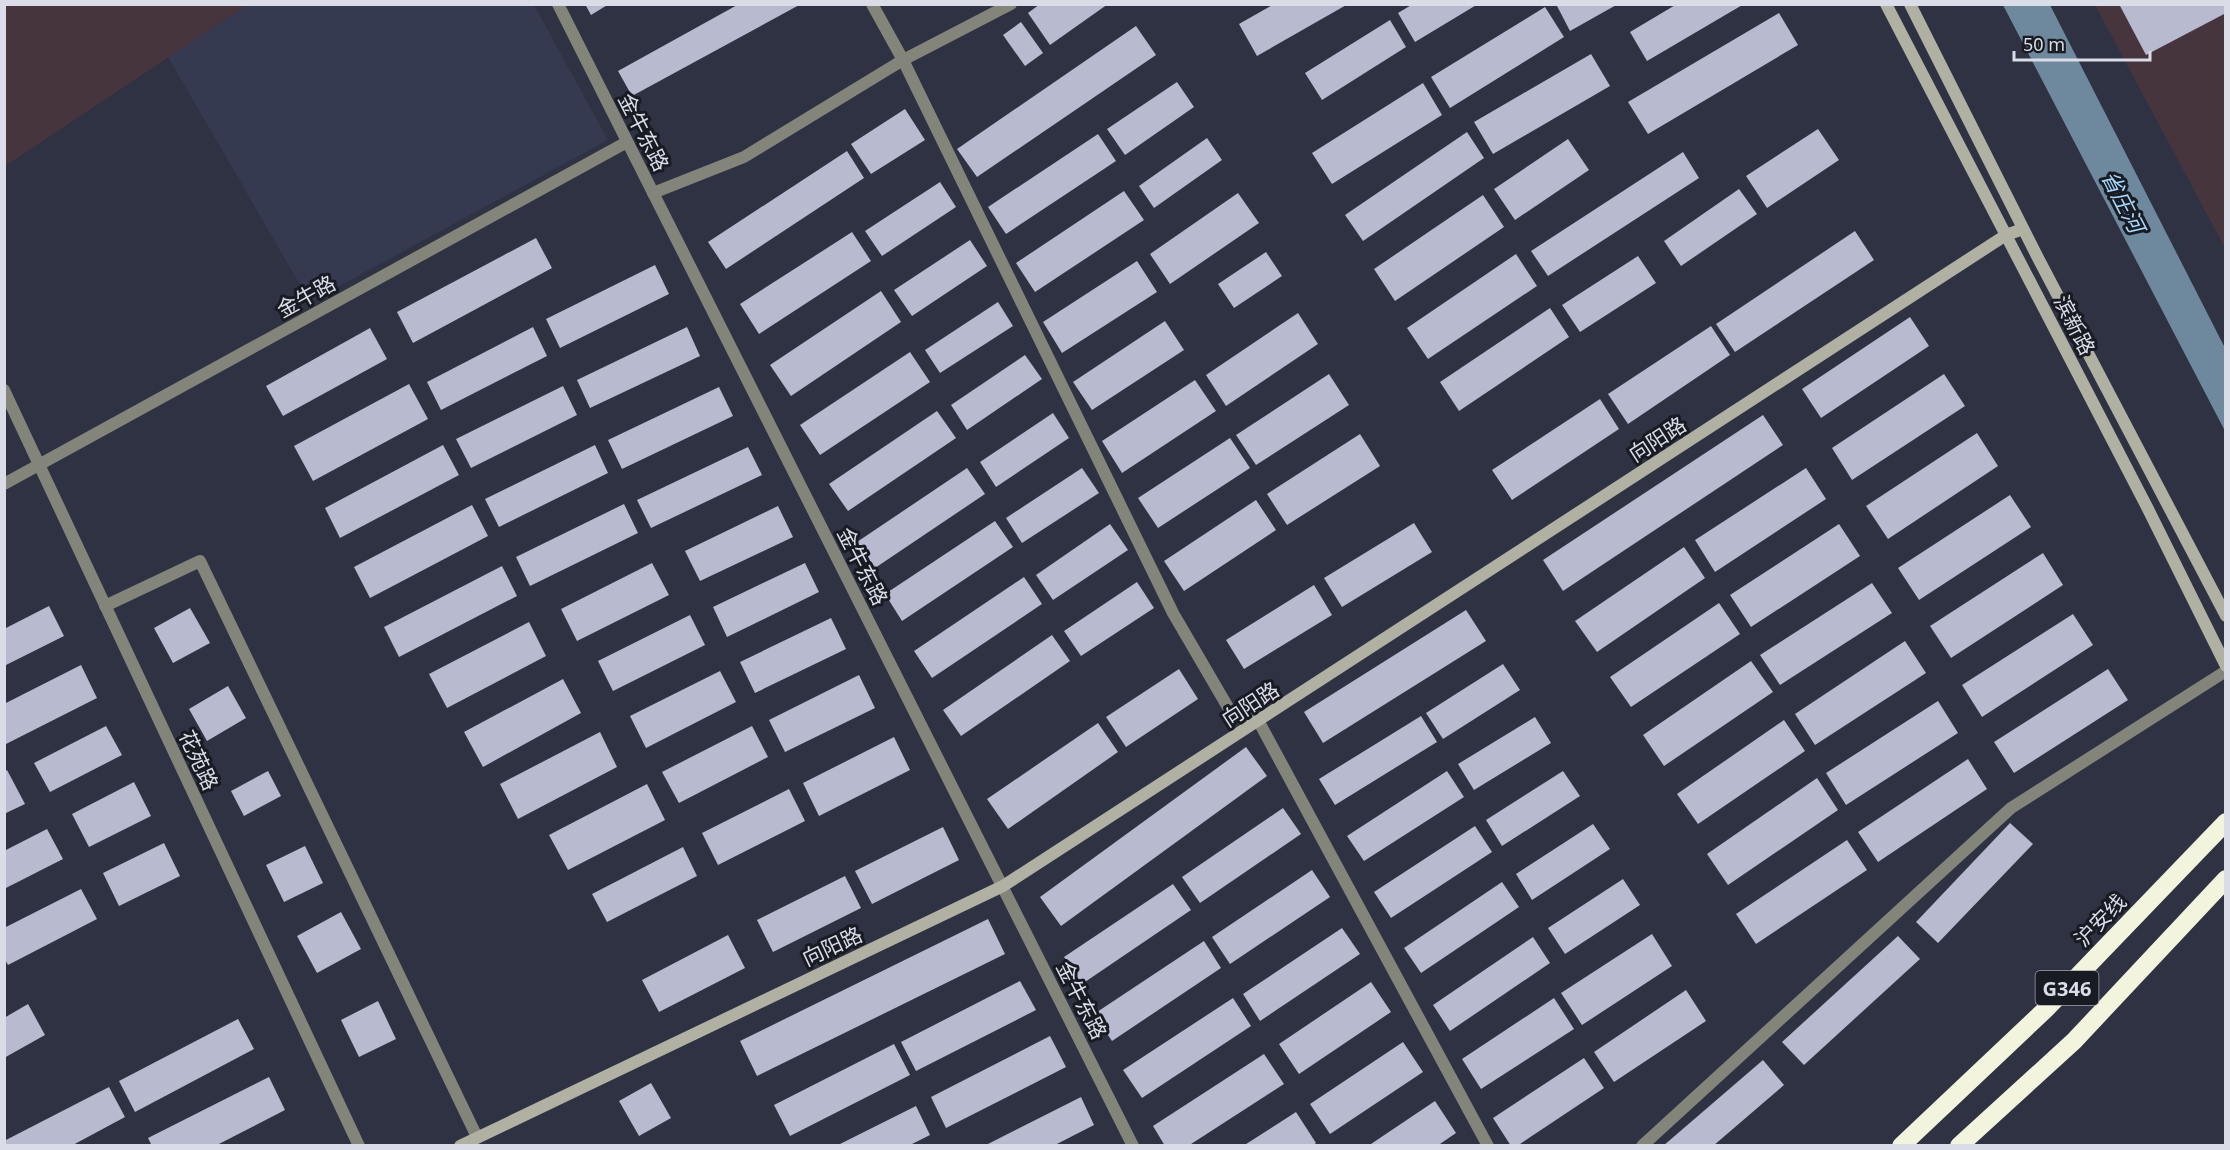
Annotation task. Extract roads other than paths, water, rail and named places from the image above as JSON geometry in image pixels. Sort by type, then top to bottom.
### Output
[{"type":"highway","name":"沪安线","points":[[1901,1146],[2046,1009],[2226,822]]},
{"type":"highway","name":"G346","points":[[1959,1146],[2074,1041],[2226,879]]},
{"type":"street","name":"金牛东路","points":[[558,4],[1133,1146]]},
{"type":"street","points":[[872,4],[903,60],[1173,613],[1229,709],[1259,722],[1488,1146]]},
{"type":"street","points":[[653,193],[744,157],[903,60],[1011,4]]},
{"type":"street","name":"滨新路","points":[[1886,4],[2147,507],[2226,666]]},
{"type":"street","name":"滨新路","points":[[1910,4],[2023,229],[2226,616]]},
{"type":"street","name":"金牛路","points":[[4,484],[627,142]]},
{"type":"street","name":"向阳路","points":[[460,1146],[1004,886],[2006,235],[2023,229]]},
{"type":"street","name":"花苑路","points":[[4,390],[359,1146]]},
{"type":"street","points":[[105,606],[200,561],[477,1137]]},
{"type":"street","points":[[1642,1146],[2011,808],[2226,671]]},
{"type":"water","name":"省庄河","points":[[2003,5],[2050,5],[2225,348],[2225,431]]}]
